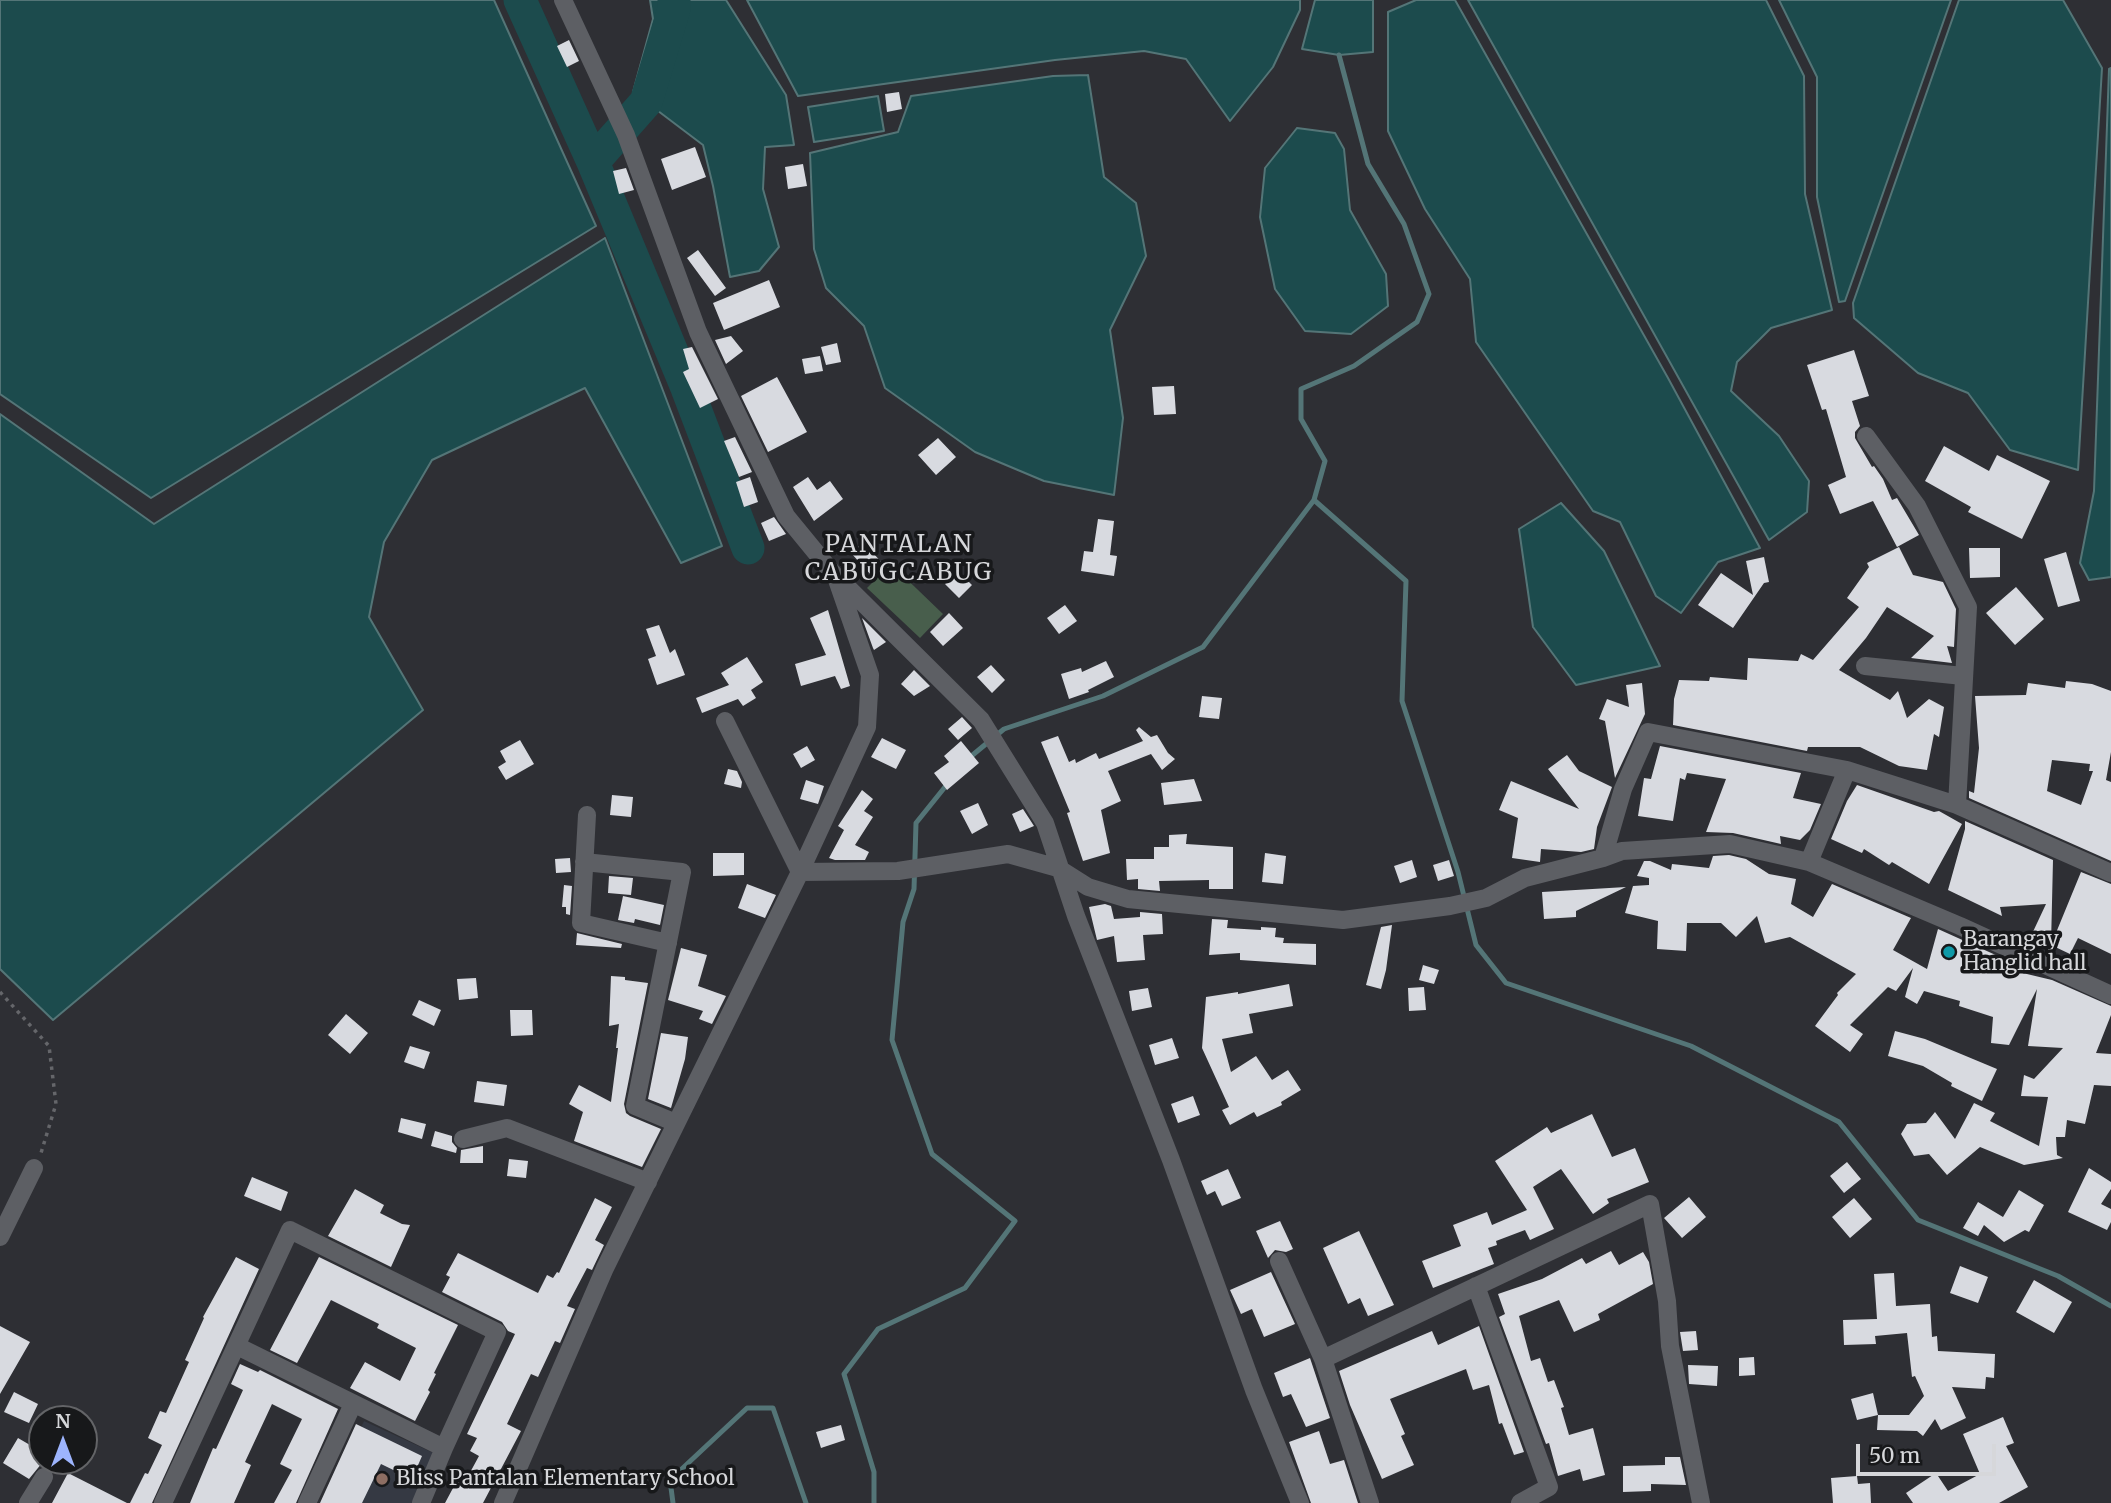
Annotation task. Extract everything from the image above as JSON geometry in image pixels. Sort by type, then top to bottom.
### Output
[{"type":"street","points":[[563,0],[626,135],[698,332],[786,516],[836,577],[981,720],[1045,823],[1058,868],[1171,1160],[1254,1390],[1300,1503]]},
{"type":"street","points":[[1866,436],[1917,506],[1968,607],[1957,805]]},
{"type":"street","points":[[503,1503],[606,1268],[800,872],[867,727],[870,675],[836,577]]},
{"type":"street","points":[[1865,666],[1964,676]]},
{"type":"street","points":[[725,721],[800,872]]},
{"type":"street","points":[[1603,858],[1623,789],[1648,732],[1847,770],[1957,805],[2111,873]]},
{"type":"street","points":[[1809,862],[1847,770]]},
{"type":"street","points":[[587,815],[581,923],[668,943]]},
{"type":"street","points":[[800,872],[898,871],[1008,854],[1058,868],[1088,887],[1128,899],[1343,920],[1450,906],[1486,898],[1525,878],[1622,851],[1730,845],[1809,862],[2111,995]]},
{"type":"street","points":[[584,862],[682,872],[635,1106],[676,1123]]},
{"type":"street","points":[[463,1139],[507,1128],[648,1182]]},
{"type":"street","points":[[0,1237],[34,1168]]},
{"type":"street","points":[[1323,1359],[1650,1204],[1667,1301],[1670,1346],[1701,1503]]},
{"type":"street","points":[[163,1503],[290,1230],[497,1332],[421,1503]]},
{"type":"street","points":[[1279,1261],[1323,1359],[1370,1503]]},
{"type":"street","points":[[1476,1286],[1551,1495],[1520,1503]]},
{"type":"street","points":[[237,1346],[444,1448]]},
{"type":"street","points":[[307,1503],[353,1404]]},
{"type":"street","points":[[28,1503],[44,1477]]},
{"type":"path","points":[[0,992],[49,1046],[56,1104],[44,1147],[34,1168]]},
{"type":"shaded area","name":"Bliss Pantalan Elementary School","points":[[364,1421],[438,1455],[416,1503],[327,1503]]},
{"type":"green space","points":[[891,564],[943,614],[920,638],[867,588]]},
{"type":"water","points":[[0,0],[494,0],[596,226],[151,498],[0,394]]},
{"type":"water","points":[[650,0],[726,0],[786,95],[794,145],[765,147],[763,189],[779,247],[759,271],[730,277],[703,145],[633,92],[653,19]]},
{"type":"water","points":[[747,0],[1300,0],[1300,10],[1273,67],[1230,121],[1186,59],[1144,51],[1055,60],[798,96]]},
{"type":"water","points":[[1315,0],[1373,0],[1373,52],[1339,55],[1302,49]]},
{"type":"water","points":[[1416,0],[1455,0],[1668,378],[1760,548],[1718,562],[1681,613],[1656,596],[1620,522],[1593,511],[1476,342],[1470,279],[1425,209],[1388,131],[1388,12]]},
{"type":"water","points":[[1468,0],[1766,0],[1804,76],[1805,194],[1832,310],[1771,328],[1737,362],[1731,391],[1779,436],[1809,481],[1807,512],[1769,540]]},
{"type":"water","points":[[1779,0],[1951,0],[1845,301],[1839,302],[1817,197],[1817,77]]},
{"type":"water","points":[[1959,0],[2063,0],[2102,68],[2078,470],[2010,450],[1968,393],[1918,373],[1854,318],[1853,303]]},
{"type":"water","points":[[2111,68],[2111,577],[2089,580],[2080,563],[2094,491]]},
{"type":"water","points":[[1088,75],[1104,177],[1136,203],[1146,256],[1110,330],[1123,418],[1114,495],[1044,481],[975,452],[885,388],[864,326],[826,288],[814,249],[810,153],[898,132],[911,96],[1053,76]]},
{"type":"water","points":[[878,96],[884,131],[814,142],[808,107]]},
{"type":"water","points":[[1297,128],[1335,133],[1344,149],[1350,210],[1386,274],[1388,306],[1351,334],[1305,331],[1275,289],[1260,217],[1265,168]]},
{"type":"water","points":[[605,238],[722,546],[681,563],[585,388],[432,460],[384,542],[369,617],[423,710],[53,1020],[0,969],[0,414],[154,524]]},
{"type":"water","points":[[1561,503],[1604,551],[1660,666],[1576,685],[1533,627],[1519,529]]},
{"type":"building","points":[[569,40],[579,61],[567,67],[557,46]]},
{"type":"building","points":[[899,92],[902,109],[887,112],[885,94]]},
{"type":"building","points":[[695,147],[706,177],[672,190],[661,159]]},
{"type":"building","points":[[803,164],[807,186],[788,189],[785,167]]},
{"type":"building","points":[[626,168],[634,190],[619,194],[613,171]]},
{"type":"building","points":[[698,250],[726,288],[715,296],[687,258]]},
{"type":"building","points":[[769,280],[780,307],[724,330],[713,303]]},
{"type":"building","points":[[731,336],[743,351],[726,364],[715,340]]},
{"type":"building","points":[[837,343],[841,362],[826,365],[821,347]]},
{"type":"building","points":[[692,347],[718,399],[700,408],[683,372],[689,369],[683,349]]},
{"type":"building","points":[[1854,350],[1869,396],[1852,401],[1860,426],[1855,432],[1855,438],[1872,467],[1874,466],[1883,479],[1892,500],[1897,498],[1919,535],[1897,547],[1873,501],[1840,514],[1828,485],[1846,477],[1826,409],[1822,410],[1807,365]]},
{"type":"building","points":[[820,356],[823,371],[805,374],[802,359]]},
{"type":"building","points":[[777,377],[807,432],[768,452],[741,396]]},
{"type":"building","points":[[1174,386],[1176,414],[1154,415],[1152,387]]},
{"type":"building","points":[[735,437],[752,472],[739,477],[724,441]]},
{"type":"building","points":[[938,438],[956,457],[936,475],[918,455]]},
{"type":"building","points":[[1944,446],[1989,471],[1997,455],[2050,481],[2022,539],[1968,512],[1971,507],[1925,481]]},
{"type":"building","points":[[750,477],[758,502],[744,507],[736,482]]},
{"type":"building","points":[[808,477],[817,490],[830,481],[843,499],[814,521],[793,487]]},
{"type":"building","points":[[774,517],[786,534],[769,541],[761,523]]},
{"type":"building","points":[[1098,519],[1114,521],[1110,555],[1117,556],[1114,576],[1081,571],[1084,551],[1093,552]]},
{"type":"building","points":[[863,542],[884,565],[872,576],[851,553]]},
{"type":"building","points":[[1899,547],[1913,575],[1943,582],[1956,609],[1954,647],[1947,646],[1952,663],[1911,658],[1934,636],[1887,607],[1839,670],[1890,700],[1898,691],[1907,718],[1929,699],[1944,707],[1939,737],[1934,734],[1927,770],[1899,766],[1860,747],[1808,747],[1807,751],[1673,725],[1674,699],[1679,680],[1709,681],[1710,677],[1747,680],[1748,658],[1798,661],[1801,654],[1813,660],[1859,607],[1847,598],[1869,567],[1867,563]]},
{"type":"building","points":[[1969,548],[2000,548],[2000,577],[1970,578]]},
{"type":"building","points":[[2066,552],[2080,601],[2058,607],[2044,559]]},
{"type":"building","points":[[1764,557],[1769,582],[1764,583],[1733,628],[1698,605],[1721,573],[1753,595],[1746,561]]},
{"type":"building","points":[[958,571],[972,585],[959,598],[945,584]]},
{"type":"building","points":[[2016,587],[2044,619],[2015,645],[1986,613]]},
{"type":"building","points":[[1065,605],[1077,621],[1059,634],[1047,618]]},
{"type":"building","points":[[828,610],[850,686],[841,689],[835,676],[801,686],[795,664],[826,655],[810,618]]},
{"type":"building","points":[[949,613],[963,628],[943,646],[930,632]]},
{"type":"building","points":[[862,618],[886,642],[874,650],[873,648]]},
{"type":"building","points":[[659,625],[670,653],[675,649],[685,675],[657,685],[648,659],[656,656],[646,629]]},
{"type":"building","points":[[747,657],[763,682],[751,690],[756,698],[743,706],[738,699],[702,713],[696,698],[729,685],[721,673]]},
{"type":"building","points":[[1106,661],[1114,677],[1088,690],[1089,692],[1069,699],[1061,674],[1081,668],[1082,672]]},
{"type":"building","points":[[991,665],[1005,680],[992,693],[977,677]]},
{"type":"building","points":[[914,670],[930,686],[914,696],[901,684]]},
{"type":"building","points":[[2066,681],[2092,684],[2111,691],[2111,752],[2106,780],[2111,782],[2111,861],[1969,798],[1969,791],[1974,793],[1979,748],[1975,696],[2026,695],[2028,683],[2065,688]],"holes":[[[2052,760],[2090,764],[2089,771],[2093,771],[2081,805],[2047,791]]]},
{"type":"building","points":[[1642,683],[1645,714],[1615,778],[1605,721],[1599,719],[1607,699],[1629,707],[1626,685]]},
{"type":"building","points":[[1202,696],[1222,698],[1219,719],[1199,717]]},
{"type":"building","points":[[962,717],[972,728],[958,740],[948,729]]},
{"type":"building","points":[[1139,727],[1151,737],[1157,735],[1175,759],[1162,770],[1151,754],[1108,771],[1121,801],[1101,810],[1110,853],[1083,861],[1067,813],[1070,812],[1041,742],[1058,736],[1069,762],[1075,759],[1076,763],[1096,753],[1099,759],[1143,741],[1136,730]]},
{"type":"building","points":[[882,738],[906,750],[896,769],[871,757]]},
{"type":"building","points":[[520,740],[534,764],[506,780],[498,767],[506,762],[500,751]]},
{"type":"building","points":[[961,741],[979,763],[947,790],[934,773],[949,762],[944,756]]},
{"type":"building","points":[[807,746],[815,760],[801,768],[793,754]]},
{"type":"building","points":[[1660,746],[1801,773],[1793,798],[1821,804],[1810,830],[1800,840],[1780,836],[1781,844],[1733,833],[1706,832],[1726,779],[1687,773],[1685,780],[1680,778],[1673,821],[1638,816],[1644,778],[1651,779]]},
{"type":"building","points":[[1567,755],[1579,771],[1612,787],[1597,827],[1594,849],[1581,852],[1541,849],[1540,862],[1512,858],[1518,818],[1499,810],[1511,781],[1579,809],[1548,769]]},
{"type":"building","points":[[728,769],[737,771],[742,782],[741,788],[724,784]]},
{"type":"building","points":[[1194,779],[1202,801],[1164,805],[1161,783]]},
{"type":"building","points":[[806,780],[824,786],[818,804],[800,799]]},
{"type":"building","points":[[1857,785],[1934,812],[1939,811],[1962,824],[1929,884],[1892,862],[1889,865],[1864,849],[1862,853],[1831,839]]},
{"type":"building","points":[[862,790],[873,799],[864,811],[873,817],[855,845],[869,852],[865,860],[829,858],[844,830],[838,826]]},
{"type":"building","points":[[612,795],[633,797],[631,817],[610,815]]},
{"type":"building","points":[[978,803],[988,825],[972,834],[960,811]]},
{"type":"building","points":[[1023,809],[1034,826],[1020,832],[1012,814]]},
{"type":"building","points":[[1965,821],[2053,860],[2051,945],[2031,936],[2046,904],[2000,907],[2002,916],[1948,890]]},
{"type":"building","points":[[1187,834],[1186,844],[1233,847],[1233,889],[1209,889],[1209,880],[1159,881],[1160,891],[1138,889],[1138,879],[1127,880],[1126,859],[1154,859],[1154,847],[1169,847],[1169,835]]},
{"type":"building","points":[[713,853],[744,853],[744,875],[713,876]]},
{"type":"building","points":[[1265,853],[1286,856],[1283,884],[1262,882]]},
{"type":"building","points":[[1729,855],[1746,859],[1769,874],[1796,879],[1791,904],[1813,917],[1832,884],[1911,918],[1893,950],[1927,969],[1938,929],[2009,961],[2006,969],[2052,980],[2111,1006],[2111,1015],[2096,1053],[2111,1054],[2111,1086],[2094,1085],[2085,1124],[2067,1120],[2065,1137],[2056,1137],[2057,1155],[2063,1158],[2024,1165],[1980,1147],[1947,1175],[1929,1154],[1914,1156],[1901,1134],[1907,1124],[1926,1123],[1935,1112],[1955,1139],[1974,1103],[1995,1113],[1990,1121],[2039,1146],[2048,1097],[2021,1096],[2024,1075],[2034,1079],[2063,1048],[2028,1046],[2037,989],[2009,1045],[1991,1043],[1993,1017],[1959,1006],[1960,1001],[1924,991],[1917,1004],[1905,997],[1913,968],[1896,991],[1888,987],[1850,1025],[1863,1034],[1850,1052],[1815,1026],[1837,993],[1856,974],[1790,937],[1765,943],[1757,916],[1736,937],[1721,923],[1687,923],[1686,951],[1657,949],[1658,921],[1625,913],[1633,886],[1649,885],[1649,878],[1637,876],[1644,861],[1671,870],[1672,864],[1709,868],[1713,856]]},
{"type":"building","points":[[570,858],[571,872],[556,873],[555,859]]},
{"type":"building","points":[[1412,860],[1417,877],[1400,883],[1394,866]]},
{"type":"building","points":[[1449,860],[1454,876],[1438,881],[1433,865]]},
{"type":"building","points":[[2081,872],[2111,884],[2111,954],[2078,938],[2070,954],[2051,945]]},
{"type":"building","points":[[609,876],[633,878],[631,895],[608,893]]},
{"type":"building","points":[[747,884],[776,895],[765,918],[738,908]]},
{"type":"building","points":[[564,885],[572,886],[570,915],[566,914],[566,907],[562,907]]},
{"type":"building","points":[[1626,887],[1576,911],[1576,917],[1544,919],[1542,892]]},
{"type":"building","points":[[623,896],[664,905],[660,925],[635,919],[634,923],[618,920]]},
{"type":"building","points":[[1105,904],[1111,906],[1114,919],[1140,917],[1140,912],[1162,914],[1163,934],[1143,935],[1145,960],[1117,962],[1114,936],[1097,940],[1089,907]]},
{"type":"building","points":[[1212,919],[1228,920],[1227,928],[1276,928],[1275,937],[1284,938],[1283,943],[1316,944],[1316,965],[1240,960],[1240,953],[1209,955]]},
{"type":"building","points":[[1392,925],[1381,989],[1366,985],[1381,927]]},
{"type":"building","points":[[577,933],[622,944],[621,948],[576,945]]},
{"type":"building","points":[[681,948],[707,955],[698,986],[726,996],[712,1024],[699,1019],[703,1011],[668,1000]]},
{"type":"building","points":[[1423,965],[1439,970],[1434,984],[1419,980]]},
{"type":"building","points":[[611,976],[648,983],[624,1104],[626,1113],[630,1116],[661,1129],[642,1167],[574,1141],[583,1112],[569,1104],[579,1085],[611,1102],[619,1024],[609,1026]]},
{"type":"building","points":[[476,978],[478,998],[459,1000],[457,979]]},
{"type":"building","points":[[1289,984],[1293,1006],[1249,1014],[1253,1033],[1222,1039],[1231,1072],[1256,1056],[1272,1080],[1288,1070],[1301,1090],[1281,1102],[1282,1105],[1257,1117],[1254,1112],[1230,1125],[1222,1110],[1229,1107],[1202,1048],[1206,997]]},
{"type":"building","points":[[1424,987],[1426,1010],[1409,1011],[1408,988]]},
{"type":"building","points":[[1148,988],[1152,1007],[1132,1011],[1129,991]]},
{"type":"building","points":[[419,1000],[441,1010],[434,1026],[412,1015]]},
{"type":"building","points":[[510,1010],[532,1010],[533,1035],[511,1036]]},
{"type":"building","points":[[346,1014],[368,1033],[350,1054],[328,1035]]},
{"type":"building","points":[[1895,1031],[1925,1039],[1997,1069],[1982,1101],[1951,1086],[1952,1083],[1923,1066],[1888,1056]]},
{"type":"building","points":[[661,1033],[688,1037],[685,1059],[671,1108],[648,1099]]},
{"type":"building","points":[[1172,1038],[1179,1058],[1155,1065],[1149,1045]]},
{"type":"building","points":[[410,1046],[430,1052],[424,1069],[404,1062]]},
{"type":"building","points":[[477,1081],[507,1085],[504,1106],[474,1102]]},
{"type":"building","points":[[1193,1096],[1200,1115],[1178,1123],[1171,1104]]},
{"type":"building","points":[[1592,1114],[1612,1157],[1635,1148],[1649,1182],[1607,1199],[1609,1203],[1593,1214],[1561,1169],[1533,1187],[1554,1229],[1530,1240],[1525,1230],[1496,1241],[1497,1245],[1488,1248],[1494,1264],[1433,1288],[1422,1261],[1461,1246],[1453,1225],[1487,1212],[1492,1225],[1527,1210],[1495,1161],[1547,1127],[1551,1133]]},
{"type":"building","points":[[401,1118],[426,1124],[422,1139],[398,1132]]},
{"type":"building","points":[[435,1131],[452,1136],[452,1142],[457,1148],[456,1153],[431,1146]]},
{"type":"building","points":[[483,1146],[483,1163],[460,1163],[461,1150]]},
{"type":"building","points":[[509,1159],[528,1161],[526,1178],[507,1176]]},
{"type":"building","points":[[1847,1162],[1861,1179],[1844,1193],[1830,1176]]},
{"type":"building","points":[[2089,1168],[2111,1182],[2111,1189],[2101,1204],[2111,1209],[2111,1222],[2107,1230],[2068,1212]]},
{"type":"building","points":[[1228,1169],[1241,1198],[1222,1206],[1215,1191],[1207,1195],[1201,1181]]},
{"type":"building","points":[[252,1177],[288,1192],[281,1211],[244,1196]]},
{"type":"building","points":[[355,1189],[384,1205],[380,1213],[410,1225],[391,1267],[328,1236]]},
{"type":"building","points":[[2019,1190],[2044,1205],[2029,1232],[2025,1230],[2004,1242],[1984,1225],[1978,1236],[1963,1228],[1978,1202],[2003,1217]]},
{"type":"building","points":[[1689,1197],[1706,1217],[1682,1238],[1664,1218]]},
{"type":"building","points":[[595,1198],[612,1207],[595,1240],[604,1245],[592,1270],[587,1268],[567,1306],[575,1309],[560,1343],[555,1341],[538,1377],[531,1374],[507,1424],[521,1431],[483,1503],[445,1503],[460,1475],[467,1478],[479,1456],[470,1451],[477,1438],[467,1434],[515,1334],[508,1331],[502,1322],[442,1292],[450,1277],[446,1275],[458,1253],[538,1293],[547,1275],[553,1278],[559,1273]]},
{"type":"building","points":[[1854,1198],[1872,1219],[1850,1238],[1832,1217]]},
{"type":"building","points":[[1280,1221],[1293,1249],[1286,1252],[1275,1250],[1268,1258],[1256,1231]]},
{"type":"building","points":[[1359,1231],[1394,1305],[1368,1316],[1360,1298],[1348,1304],[1323,1248]]},
{"type":"building","points":[[1611,1251],[1619,1265],[1643,1252],[1649,1262],[1653,1284],[1598,1314],[1600,1320],[1574,1332],[1559,1300],[1519,1316],[1531,1361],[1540,1358],[1548,1382],[1554,1380],[1564,1407],[1561,1408],[1569,1435],[1593,1428],[1605,1475],[1583,1481],[1580,1469],[1558,1476],[1549,1443],[1546,1444],[1499,1317],[1505,1314],[1498,1294],[1542,1279],[1582,1258],[1586,1264]]},
{"type":"building","points":[[236,1257],[259,1269],[152,1503],[130,1503],[162,1445],[148,1438],[160,1411],[166,1413],[189,1362],[185,1360],[203,1317]]},
{"type":"building","points":[[319,1257],[458,1325],[434,1373],[436,1374],[428,1390],[430,1392],[415,1421],[350,1388],[365,1362],[400,1381],[416,1348],[377,1328],[379,1324],[331,1300],[297,1363],[270,1350]]},
{"type":"building","points":[[1960,1266],[1988,1277],[1978,1303],[1950,1293]]},
{"type":"building","points":[[1271,1272],[1295,1324],[1264,1337],[1252,1309],[1241,1314],[1230,1290]]},
{"type":"building","points":[[1894,1273],[1896,1306],[1930,1304],[1932,1337],[1937,1336],[1938,1351],[1995,1354],[1994,1378],[1986,1377],[1985,1389],[1952,1387],[1966,1418],[1941,1430],[1935,1419],[1923,1436],[1917,1431],[1877,1430],[1878,1415],[1909,1415],[1924,1396],[1915,1376],[1912,1377],[1907,1333],[1875,1336],[1876,1344],[1844,1345],[1843,1320],[1877,1319],[1874,1274]]},
{"type":"building","points":[[2034,1280],[2072,1302],[2054,1333],[2016,1312]]},
{"type":"building","points":[[0,1326],[30,1342],[0,1394]]},
{"type":"building","points":[[1479,1326],[1524,1452],[1514,1455],[1502,1423],[1499,1424],[1489,1385],[1473,1390],[1466,1369],[1390,1399],[1405,1434],[1401,1436],[1414,1465],[1382,1479],[1350,1405],[1339,1371],[1432,1331],[1438,1345]]},
{"type":"building","points":[[1696,1331],[1698,1350],[1683,1351],[1680,1332]]},
{"type":"building","points":[[1754,1357],[1755,1375],[1739,1376],[1739,1358]]},
{"type":"building","points":[[1310,1358],[1330,1418],[1306,1427],[1291,1394],[1283,1397],[1274,1373]]},
{"type":"building","points":[[240,1364],[258,1372],[260,1370],[338,1409],[296,1503],[274,1503],[292,1470],[280,1464],[302,1419],[272,1404],[245,1462],[251,1465],[234,1503],[190,1503],[213,1448],[216,1449],[243,1390],[231,1384]]},
{"type":"building","points":[[1688,1365],[1718,1366],[1717,1386],[1689,1384]]},
{"type":"building","points":[[14,1392],[38,1404],[28,1405],[28,1423],[4,1412]]},
{"type":"building","points":[[1873,1393],[1878,1415],[1857,1420],[1851,1399]]},
{"type":"building","points":[[2003,1417],[2014,1443],[2006,1446],[2028,1487],[1999,1503],[1913,1503],[1906,1493],[1936,1473],[1948,1491],[1980,1474],[1963,1434]]},
{"type":"building","points":[[356,1424],[422,1456],[412,1479],[381,1464],[362,1503],[320,1503]]},
{"type":"building","points":[[841,1425],[845,1440],[821,1448],[816,1432]]},
{"type":"building","points":[[1319,1431],[1330,1464],[1344,1460],[1358,1503],[1311,1503],[1289,1442]]},
{"type":"building","points":[[18,1438],[28,1444],[28,1475],[32,1475],[29,1479],[3,1463]]},
{"type":"building","points":[[1665,1457],[1680,1457],[1686,1485],[1651,1484],[1651,1491],[1623,1492],[1623,1466],[1665,1465]]},
{"type":"building","points":[[67,1475],[72,1475],[127,1503],[52,1503]]},
{"type":"building","points":[[1857,1476],[1858,1484],[1870,1483],[1871,1503],[1833,1503],[1831,1478]]},
{"type":"waterway","points":[[520,0],[593,162]]},
{"type":"waterway","points":[[674,0],[674,9],[646,102],[593,162],[687,388],[748,548]]},
{"type":"waterway","points":[[969,758],[1004,729],[1103,696],[1203,647],[1314,500],[1325,461],[1301,419],[1301,389],[1354,366],[1417,322],[1429,294],[1404,224],[1368,164],[1339,55]]},
{"type":"waterway","points":[[1314,500],[1406,581],[1402,701],[1458,872],[1476,945],[1506,983],[1691,1046],[1839,1122],[1918,1220],[2058,1276],[2111,1306]]},
{"type":"waterway","points":[[874,1503],[874,1472],[844,1374],[878,1329],[965,1288],[1015,1221],[932,1154],[892,1040],[903,922],[914,889],[916,823],[949,782]]},
{"type":"waterway","points":[[673,1503],[670,1480],[747,1408],[773,1408],[806,1503]]},
{"type":"place","name":"Barangay Hanglid hall","points":[[1949,952]]},
{"type":"place","name":"Bliss Pantalan Elementary School","points":[[382,1479]]},
{"type":"district","name":"PANTALAN CABUGCABUG","points":[[899,559]]}]
